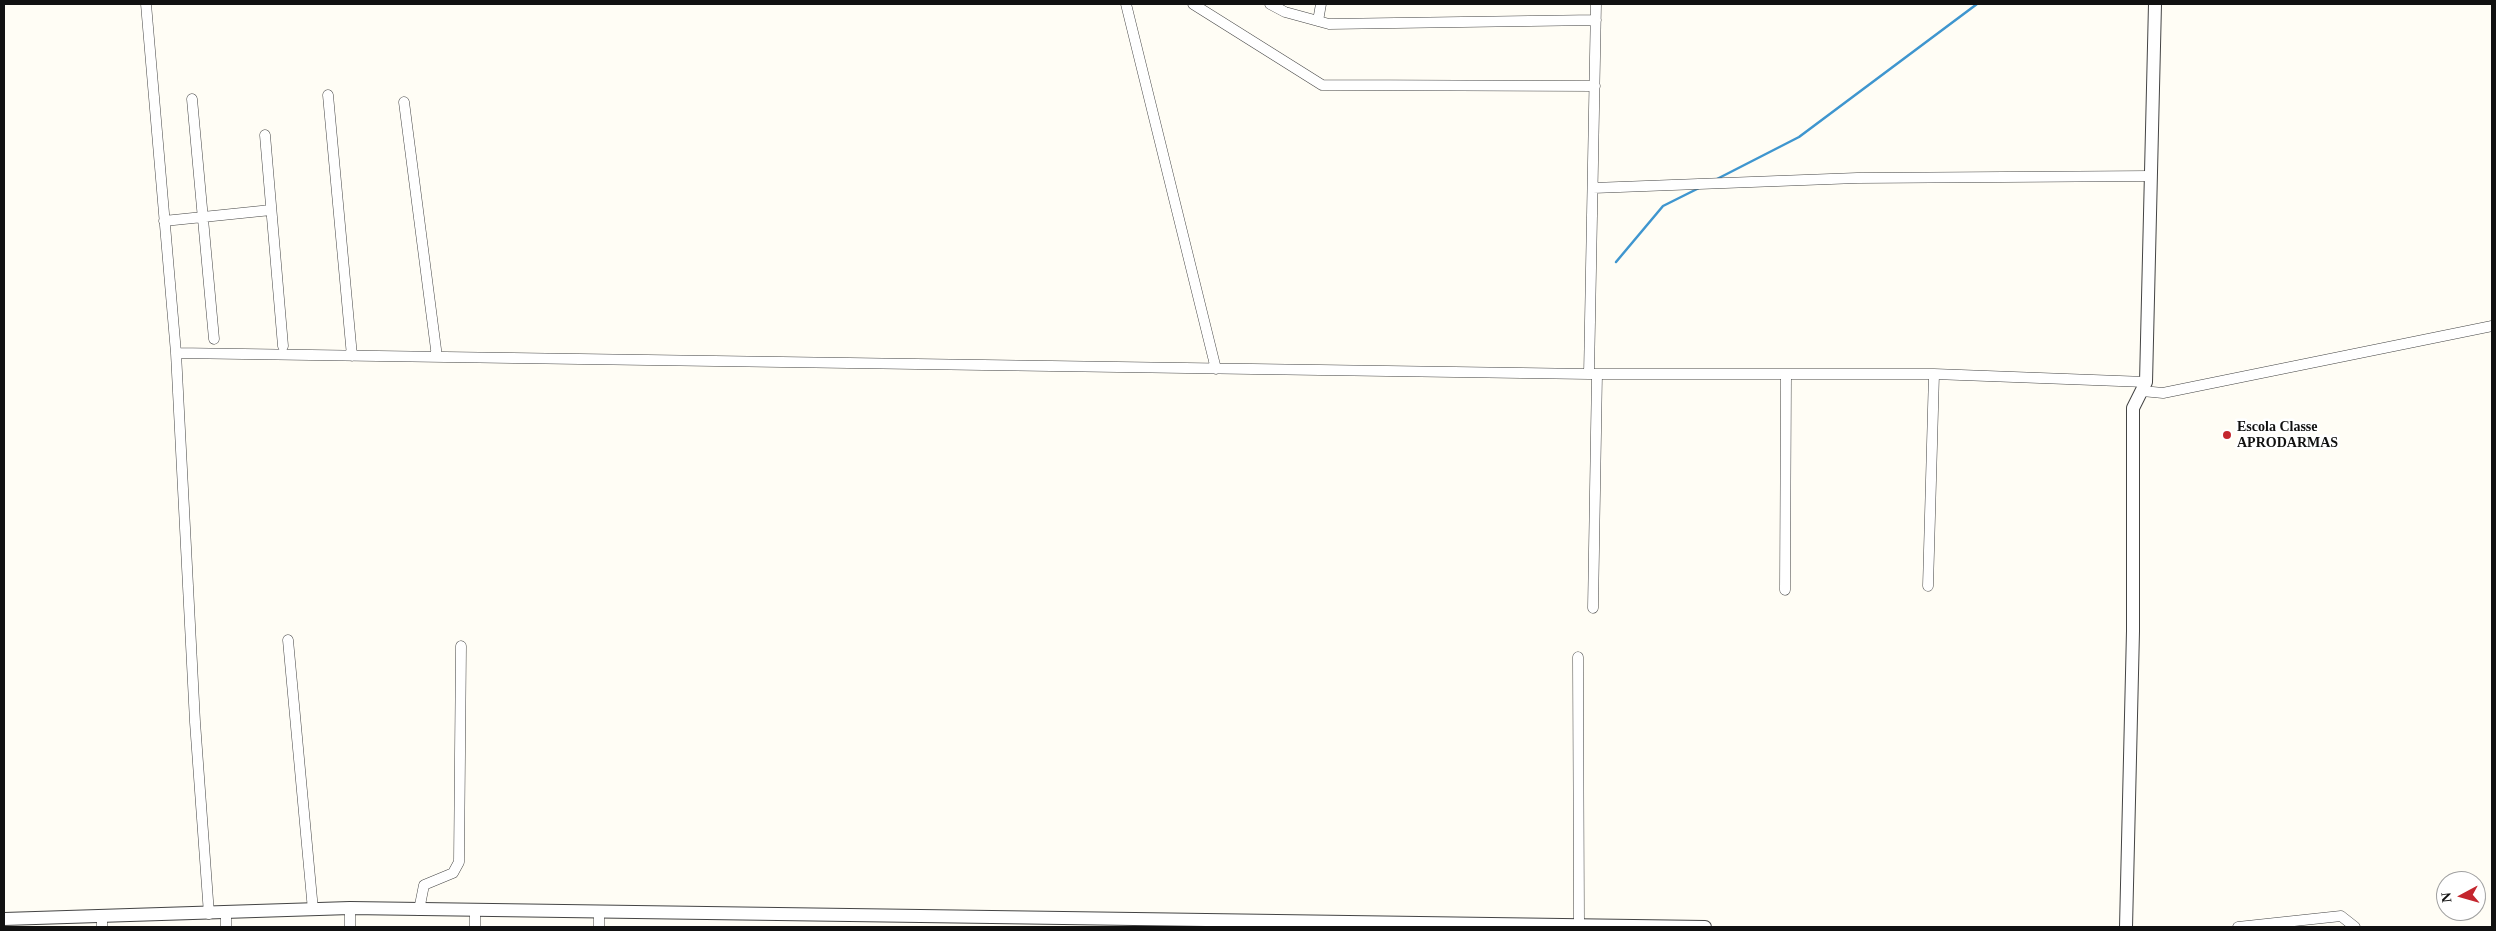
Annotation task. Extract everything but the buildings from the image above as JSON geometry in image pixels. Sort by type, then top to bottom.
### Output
[{"type":"street","points":[[146,4],[176,353],[195,722],[209,914]]},
{"type":"street","points":[[1126,4],[1216,368]]},
{"type":"street","points":[[1193,4],[1322,86],[1595,86]]},
{"type":"street","points":[[1270,4],[1285,12],[1329,24],[1596,20]]},
{"type":"street","points":[[1318,21],[1321,4]]},
{"type":"street","points":[[1593,608],[1593,188],[1596,4]]},
{"type":"street","points":[[2126,927],[2133,641],[2133,408],[2144,386],[2155,4]]},
{"type":"street","points":[[328,95],[352,356]]},
{"type":"street","points":[[192,99],[214,339]]},
{"type":"street","points":[[404,102],[437,357]]},
{"type":"street","points":[[265,135],[283,346]]},
{"type":"street","points":[[1593,188],[1857,178],[2151,176]]},
{"type":"street","points":[[164,221],[271,210]]},
{"type":"street","points":[[176,353],[1593,374],[1934,374],[2144,386],[2163,393],[2492,326]]},
{"type":"street","points":[[1785,590],[1786,374]]},
{"type":"street","points":[[1928,586],[1934,374]]},
{"type":"street","points":[[288,640],[313,910]]},
{"type":"street","points":[[419,910],[424,886],[453,873],[459,862],[461,646]]},
{"type":"street","points":[[1578,657],[1579,925]]},
{"type":"street","points":[[350,908],[350,927]]},
{"type":"street","points":[[4,919],[102,921],[350,908],[1705,927]]},
{"type":"street","points":[[475,910],[475,927]]},
{"type":"street","points":[[599,912],[599,927]]},
{"type":"street","points":[[226,914],[226,927]]},
{"type":"street","points":[[2238,927],[2341,916],[2355,927]]},
{"type":"waterway","points":[[1715,180],[1799,137],[1977,4]]},
{"type":"waterway","points":[[1616,262],[1663,206],[1699,188]]},
{"type":"place","name":"Escola Classe APRODARMAS","points":[[2227,435]]}]
